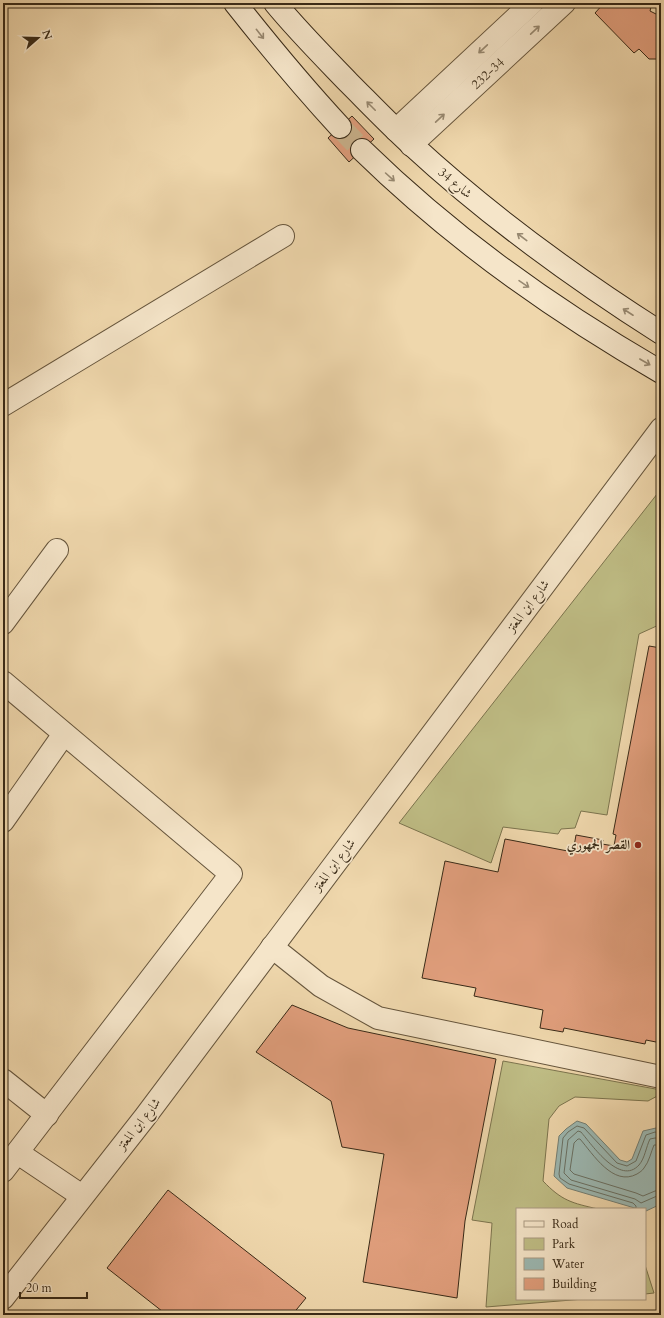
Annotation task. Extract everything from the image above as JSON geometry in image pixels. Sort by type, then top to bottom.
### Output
[{"type":"street","points":[[235,3],[279,58],[340,127]]},
{"type":"street","name":"شارع 34","points":[[275,3],[328,62],[411,145],[508,227],[591,287],[661,333]]},
{"type":"street","name":"232-34","points":[[396,130],[532,3]]},
{"type":"street","name":"232-34","points":[[411,145],[564,3]]},
{"type":"street","points":[[362,150],[423,207],[504,270],[590,329],[661,372]]},
{"type":"street","points":[[3,405],[283,236]]},
{"type":"street","name":"شارع ابن المعتز","points":[[3,1298],[145,1117],[661,429]]},
{"type":"street","points":[[3,623],[57,550]]},
{"type":"street","points":[[3,682],[231,874],[3,1171]]},
{"type":"street","points":[[3,821],[64,734]]},
{"type":"street","points":[[272,947],[320,986],[378,1018],[661,1077]]},
{"type":"street","points":[[3,1080],[47,1115]]},
{"type":"street","points":[[18,1153],[82,1196]]},
{"type":"green space","points":[[661,489],[661,624],[639,634],[607,815],[581,811],[575,828],[561,829],[558,834],[503,827],[491,863],[399,823]]},
{"type":"green space","points":[[503,1061],[661,1090],[661,1094],[648,1101],[575,1097],[559,1106],[549,1119],[543,1181],[562,1197],[581,1205],[594,1208],[516,1208],[516,1300],[572,1300],[486,1307],[492,1223],[472,1220]]},
{"type":"green space","points":[[646,1268],[654,1293],[646,1294]]},
{"type":"water","points":[[577,1121],[586,1124],[620,1160],[627,1162],[632,1159],[643,1131],[656,1128],[661,1130],[661,1204],[646,1211],[646,1208],[635,1208],[567,1188],[554,1176],[559,1136]]},
{"type":"building","points":[[604,3],[652,3],[650,11],[658,15],[661,9],[661,59],[649,59],[639,49],[634,53],[595,13]]},
{"type":"building","points":[[352,116],[374,139],[349,162],[328,138]]},
{"type":"building","name":"القصر الجمهوري","points":[[649,646],[661,648],[661,1043],[646,1040],[645,1044],[564,1028],[563,1032],[540,1028],[543,1010],[474,996],[476,988],[422,978],[445,861],[498,872],[505,839],[573,852],[576,835],[603,840],[602,844],[614,846],[616,835],[613,834]]},
{"type":"building","points":[[292,1005],[348,1028],[496,1059],[465,1221],[457,1298],[363,1282],[384,1154],[342,1147],[331,1101],[256,1052]]},
{"type":"building","points":[[168,1190],[306,1298],[292,1315],[167,1315],[107,1268]]},
{"type":"tunnel","points":[[340,127],[362,150]]},
{"type":"place","name":"القصر الجمهوري","points":[[638,845]]}]
